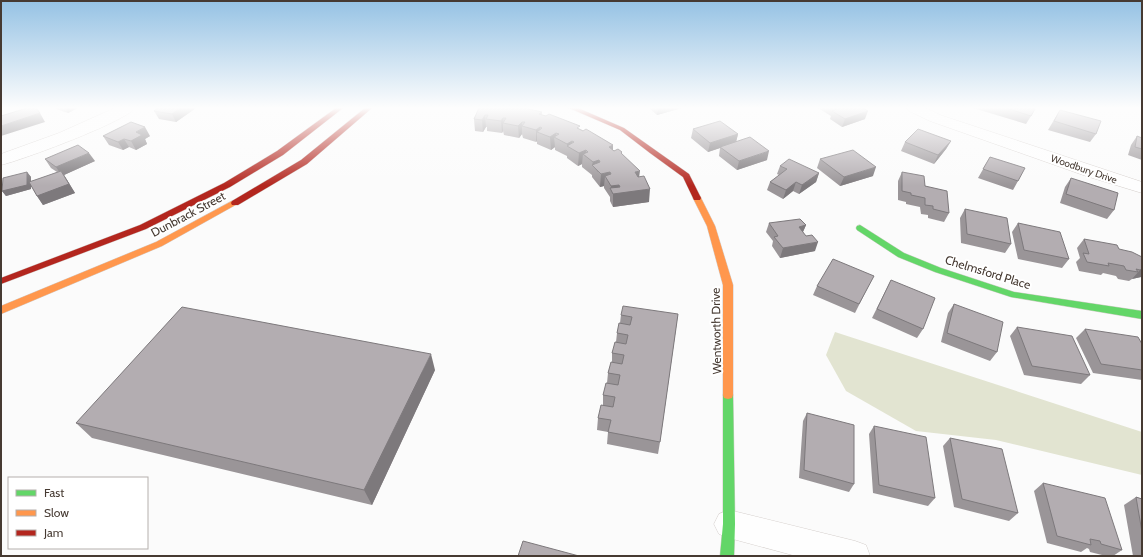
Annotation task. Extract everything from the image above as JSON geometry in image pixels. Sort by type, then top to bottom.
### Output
[{"type":"street","points":[[1,160],[37,149],[73,134]]},
{"type":"street","name":"Dunbrack Street","points":[[1,281],[143,227],[227,185],[280,153],[305,134]]},
{"type":"street","name":"Dunbrack Street","points":[[1,310],[159,244],[249,196],[304,162],[338,134]]},
{"type":"street","name":"Wentworth Drive","points":[[629,134],[686,176],[711,226],[728,285],[729,524],[727,556]]},
{"type":"street","name":"Woodbury Drive","points":[[983,134],[1142,188]]},
{"type":"street","name":"Chelmsford Place","points":[[860,228],[902,255],[938,270],[1014,295],[1142,315]]},
{"type":"street","points":[[729,524],[855,556]]},
{"type":"green space","points":[[835,332],[1142,432],[1142,475],[996,440],[916,431],[846,391],[826,355]]},
{"type":"building","points":[[107,134],[142,135],[131,141],[124,139],[118,142],[103,136]]},
{"type":"building","points":[[542,134],[555,134],[550,137]]},
{"type":"building","points":[[559,134],[594,134],[613,145],[609,147],[614,151],[618,149],[622,152],[621,153],[640,171],[635,172],[638,177],[644,176],[650,189],[613,194],[610,188],[620,187],[619,185],[611,186],[605,176],[611,174],[610,172],[601,174],[592,165],[600,162],[599,160],[593,162],[583,154],[588,152],[586,150],[579,153],[567,146],[574,142],[572,141],[567,144],[554,137]]},
{"type":"building","points":[[699,134],[738,134],[710,143]]},
{"type":"building","points":[[913,134],[932,134],[951,141],[938,155],[905,142]]},
{"type":"building","points":[[1137,136],[1142,138],[1142,149],[1135,147]]},
{"type":"building","points":[[750,137],[769,151],[739,161],[720,147]]},
{"type":"building","points":[[78,145],[89,153],[56,167],[45,159]]},
{"type":"building","points":[[853,150],[876,167],[844,177],[820,159]]},
{"type":"building","points":[[990,157],[1025,168],[1018,181],[983,169]]},
{"type":"building","points":[[789,159],[819,173],[802,185],[796,182],[786,190],[770,182],[787,169],[780,166]]},
{"type":"building","points":[[61,171],[69,184],[37,196],[29,182]]},
{"type":"building","points":[[27,172],[27,185],[2,191],[3,178]]},
{"type":"building","points":[[902,172],[924,176],[925,186],[947,191],[949,213],[933,209],[933,206],[925,205],[925,198],[911,195],[911,193],[902,191]]},
{"type":"building","points":[[1071,178],[1118,193],[1114,210],[1066,194]]},
{"type":"building","points":[[965,209],[1007,218],[1011,244],[967,234]]},
{"type":"building","points":[[800,219],[806,225],[799,227],[806,236],[812,235],[818,242],[783,248],[774,237],[778,236],[769,223]]},
{"type":"building","points":[[1018,223],[1060,232],[1069,259],[1024,250]]},
{"type":"building","points":[[1084,239],[1117,245],[1119,249],[1132,252],[1142,257],[1142,269],[1136,269],[1138,272],[1126,270],[1124,266],[1108,263],[1109,266],[1087,262],[1083,253],[1089,254]]},
{"type":"building","points":[[833,259],[874,276],[859,304],[817,286]]},
{"type":"building","points":[[891,280],[935,298],[923,329],[877,309]]},
{"type":"building","points":[[954,304],[1003,322],[997,352],[947,333]]},
{"type":"building","points":[[623,306],[678,314],[660,442],[608,432],[611,420],[598,418],[601,405],[613,407],[615,397],[603,395],[606,383],[618,385],[620,375],[608,373],[611,362],[622,364],[624,355],[612,353],[615,342],[626,344],[628,335],[617,333],[619,323],[630,325],[632,317],[621,315]]},
{"type":"building","points":[[182,307],[431,354],[364,490],[76,423]]},
{"type":"building","points":[[1017,327],[1072,336],[1090,375],[1032,366]]},
{"type":"building","points":[[1085,329],[1138,337],[1142,344],[1142,370],[1101,364]]},
{"type":"building","points":[[807,413],[854,425],[854,484],[804,470]]},
{"type":"building","points":[[874,426],[926,437],[935,498],[879,485]]},
{"type":"building","points":[[950,438],[1002,449],[1018,513],[962,499]]},
{"type":"building","points":[[1043,483],[1105,498],[1122,550],[1101,544],[1100,541],[1090,539],[1091,545],[1057,536]]},
{"type":"building","points":[[1136,497],[1142,499],[1142,532]]},
{"type":"building","points":[[523,541],[579,556],[518,556]]},
{"type":"traffic: fast","points":[[860,228],[901,255],[938,270],[1014,295],[1142,315]]},
{"type":"traffic: fast","points":[[727,556],[729,524],[728,395]]},
{"type":"traffic: slow","points":[[697,198],[711,226],[728,285],[728,395]]},
{"type":"traffic: slow","points":[[1,310],[159,244],[235,203]]},
{"type":"traffic: jam","points":[[1,281],[143,227],[227,185],[280,153],[305,134]]},
{"type":"traffic: jam","points":[[235,203],[304,162],[338,134]]},
{"type":"traffic: jam","points":[[629,134],[686,176],[697,198]]}]
